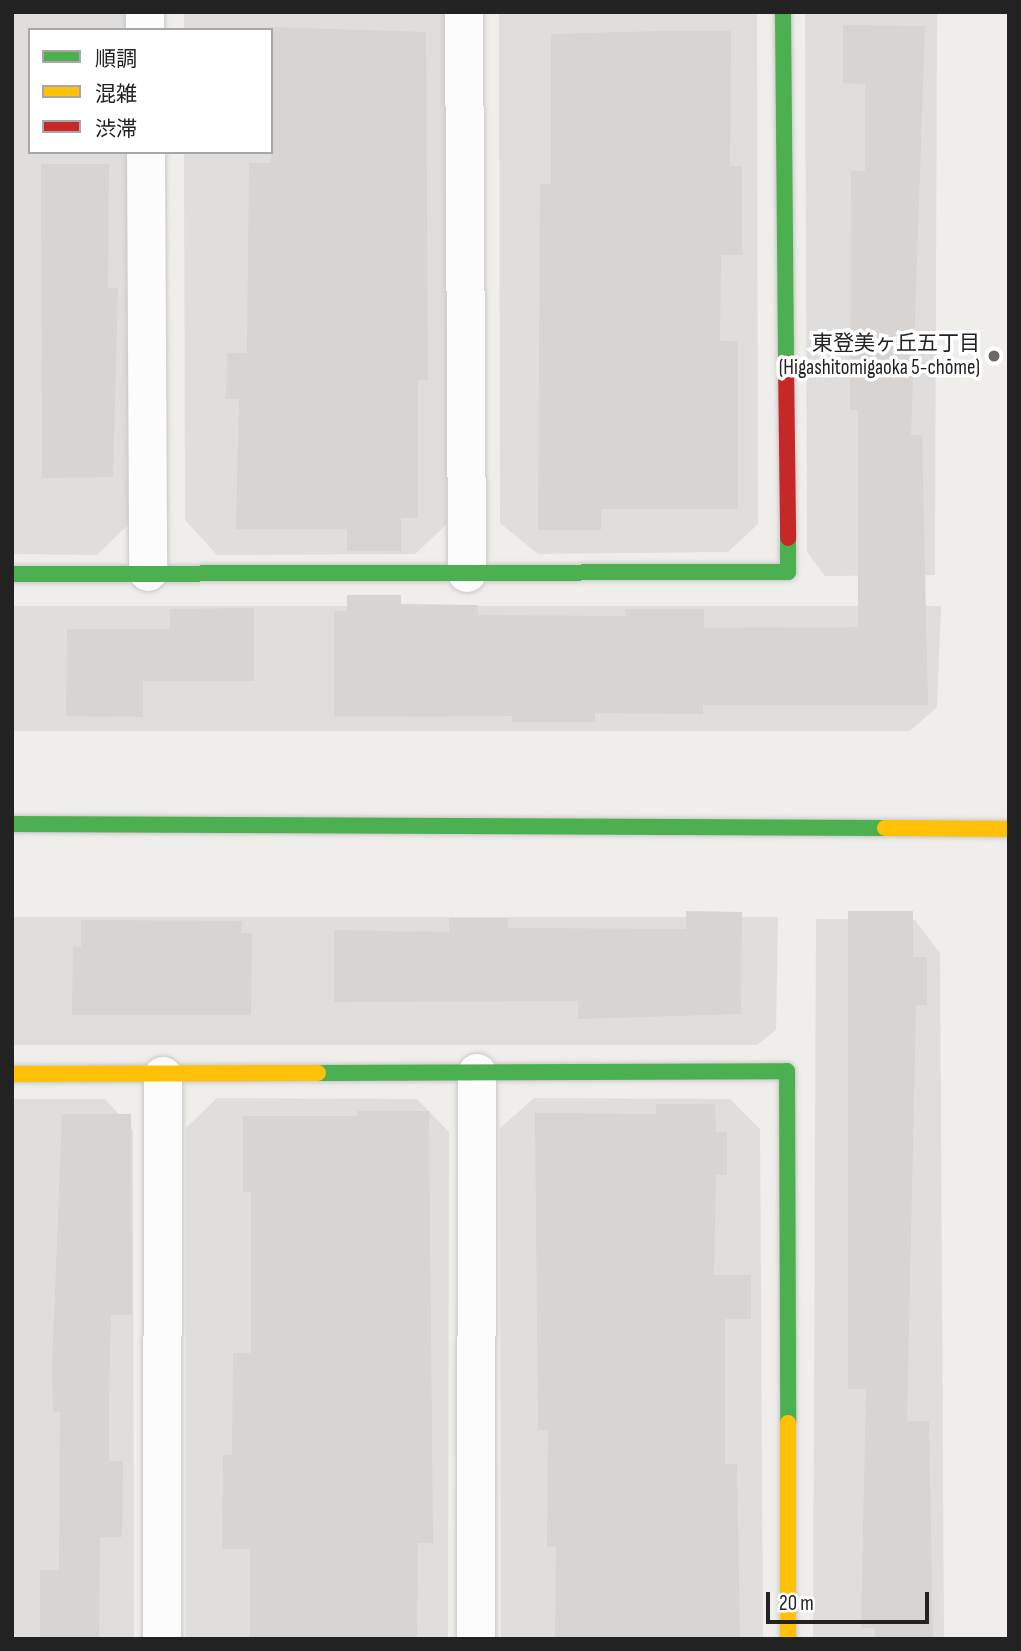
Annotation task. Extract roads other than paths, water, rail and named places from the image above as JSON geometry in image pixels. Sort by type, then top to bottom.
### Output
[{"type":"street","points":[[464,12],[467,573]]},
{"type":"street","points":[[12,574],[789,572],[783,12]]},
{"type":"street","points":[[146,154],[148,572]]},
{"type":"street","points":[[12,824],[1009,829]]},
{"type":"street","points":[[12,1074],[163,1076],[787,1071],[788,1639]]},
{"type":"street","points":[[476,1639],[477,1073]]},
{"type":"street","points":[[162,1639],[163,1076]]},
{"type":"place","name":"東登美ヶ丘五丁目 (Higashitomigaoka 5-chōme)","points":[[994,356]]}]
